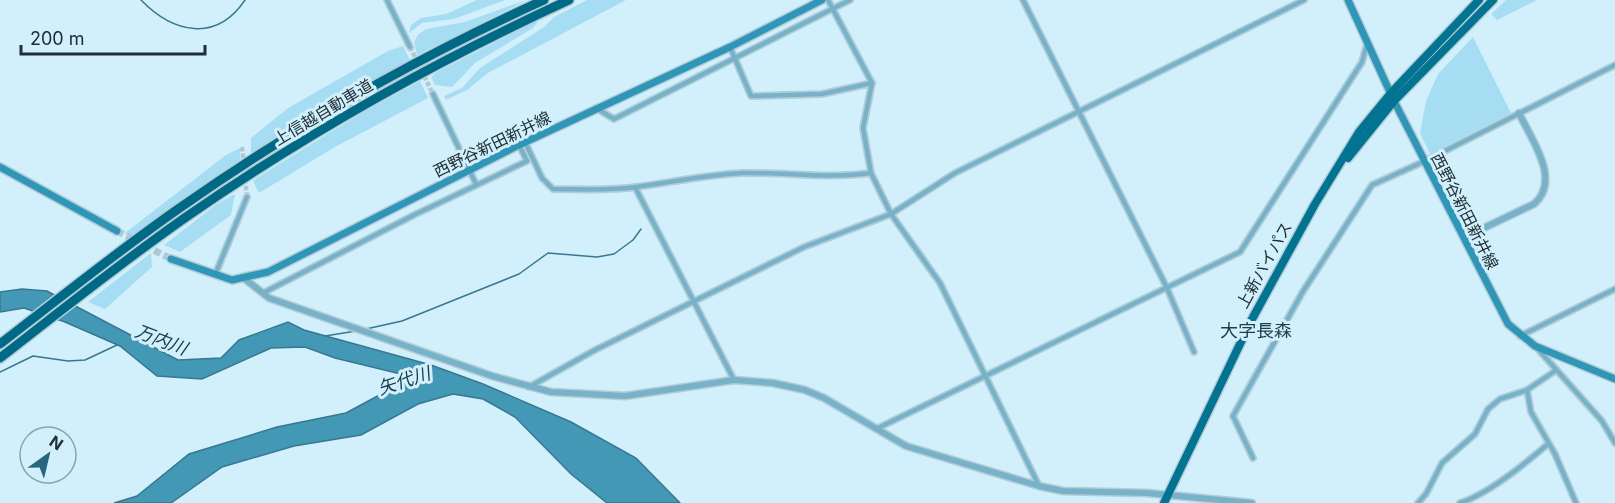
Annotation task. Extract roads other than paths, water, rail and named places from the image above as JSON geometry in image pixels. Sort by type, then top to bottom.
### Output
[{"type":"highway","name":"上信越自動車道","points":[[0,344],[180,207],[300,129],[417,62],[544,0]]},
{"type":"highway","name":"上信越自動車道","points":[[0,358],[217,196],[345,115],[470,47],[569,0]]},
{"type":"highway","name":"上新バイパス","points":[[1393,97],[1479,0]]},
{"type":"highway","name":"上新バイパス","points":[[1166,499],[1251,321],[1310,213],[1359,132],[1493,0]]},
{"type":"main road","name":"西野谷新田新井線","points":[[171,259],[232,280],[245,279],[268,272],[469,170],[596,108],[730,47],[822,0]]},
{"type":"main road","name":"西野谷新田新井線","points":[[1348,0],[1393,97],[1465,237],[1501,314],[1520,336],[1535,346],[1615,379]]},
{"type":"main road","points":[[0,167],[117,231]]},
{"type":"street","points":[[387,0],[410,47]]},
{"type":"street","points":[[828,0],[872,83],[863,128],[871,173],[891,214],[940,283],[1039,486]]},
{"type":"street","points":[[596,108],[614,119],[850,0]]},
{"type":"street","points":[[1023,0],[1167,288],[1194,352]]},
{"type":"street","points":[[529,387],[695,300],[834,233],[873,223],[955,173],[1304,0]]},
{"type":"street","points":[[876,429],[1240,252],[1362,62],[1368,42]]},
{"type":"street","points":[[730,47],[742,82],[751,96],[822,94],[872,83]]},
{"type":"street","points":[[1253,458],[1233,416],[1302,293],[1372,185],[1425,161],[1615,65]]},
{"type":"street","points":[[433,94],[476,184]]},
{"type":"street","points":[[1465,237],[1542,198],[1547,178],[1519,113]]},
{"type":"street","points":[[522,144],[542,178],[554,189],[635,188],[677,179],[739,173],[777,172],[840,177],[871,173]]},
{"type":"street","points":[[262,292],[476,184],[527,161],[522,144]]},
{"type":"street","points":[[635,188],[695,300],[734,380]]},
{"type":"street","points":[[215,276],[247,197]]},
{"type":"street","points":[[245,279],[269,298],[470,369],[529,387],[576,395],[625,396],[734,380],[773,383],[805,390],[840,407],[906,446],[1039,486],[1063,491],[1252,503]]},
{"type":"street","points":[[1520,336],[1615,289]]},
{"type":"street","points":[[1535,346],[1602,421],[1615,443]]},
{"type":"street","points":[[1418,503],[1426,494],[1442,463],[1474,434],[1488,410],[1500,399],[1527,390],[1555,371]]},
{"type":"street","points":[[1527,390],[1531,412],[1555,454],[1576,503]]},
{"type":"street","points":[[1460,503],[1480,495],[1525,464],[1548,444]]},
{"type":"waterway","points":[[141,0],[167,20],[180,26],[194,28],[208,28],[221,23],[234,14],[245,0]]},
{"type":"waterway","points":[[366,329],[402,321],[519,274],[548,253],[597,257],[614,254],[633,240],[641,229]]},
{"type":"waterway","points":[[325,336],[356,331]]},
{"type":"waterway","points":[[0,372],[33,356],[68,361],[85,360],[117,345]]},
{"type":"tunnel","points":[[410,47],[433,94]]},
{"type":"tunnel","points":[[242,147],[247,197]]},
{"type":"tunnel","points":[[117,231],[171,259]]},
{"type":"district","name":"大字長森","points":[[1256,331]]},
{"type":"water label","name":"万内川","points":[[161,340]]},
{"type":"water label","name":"矢代川","points":[[404,381]]}]
